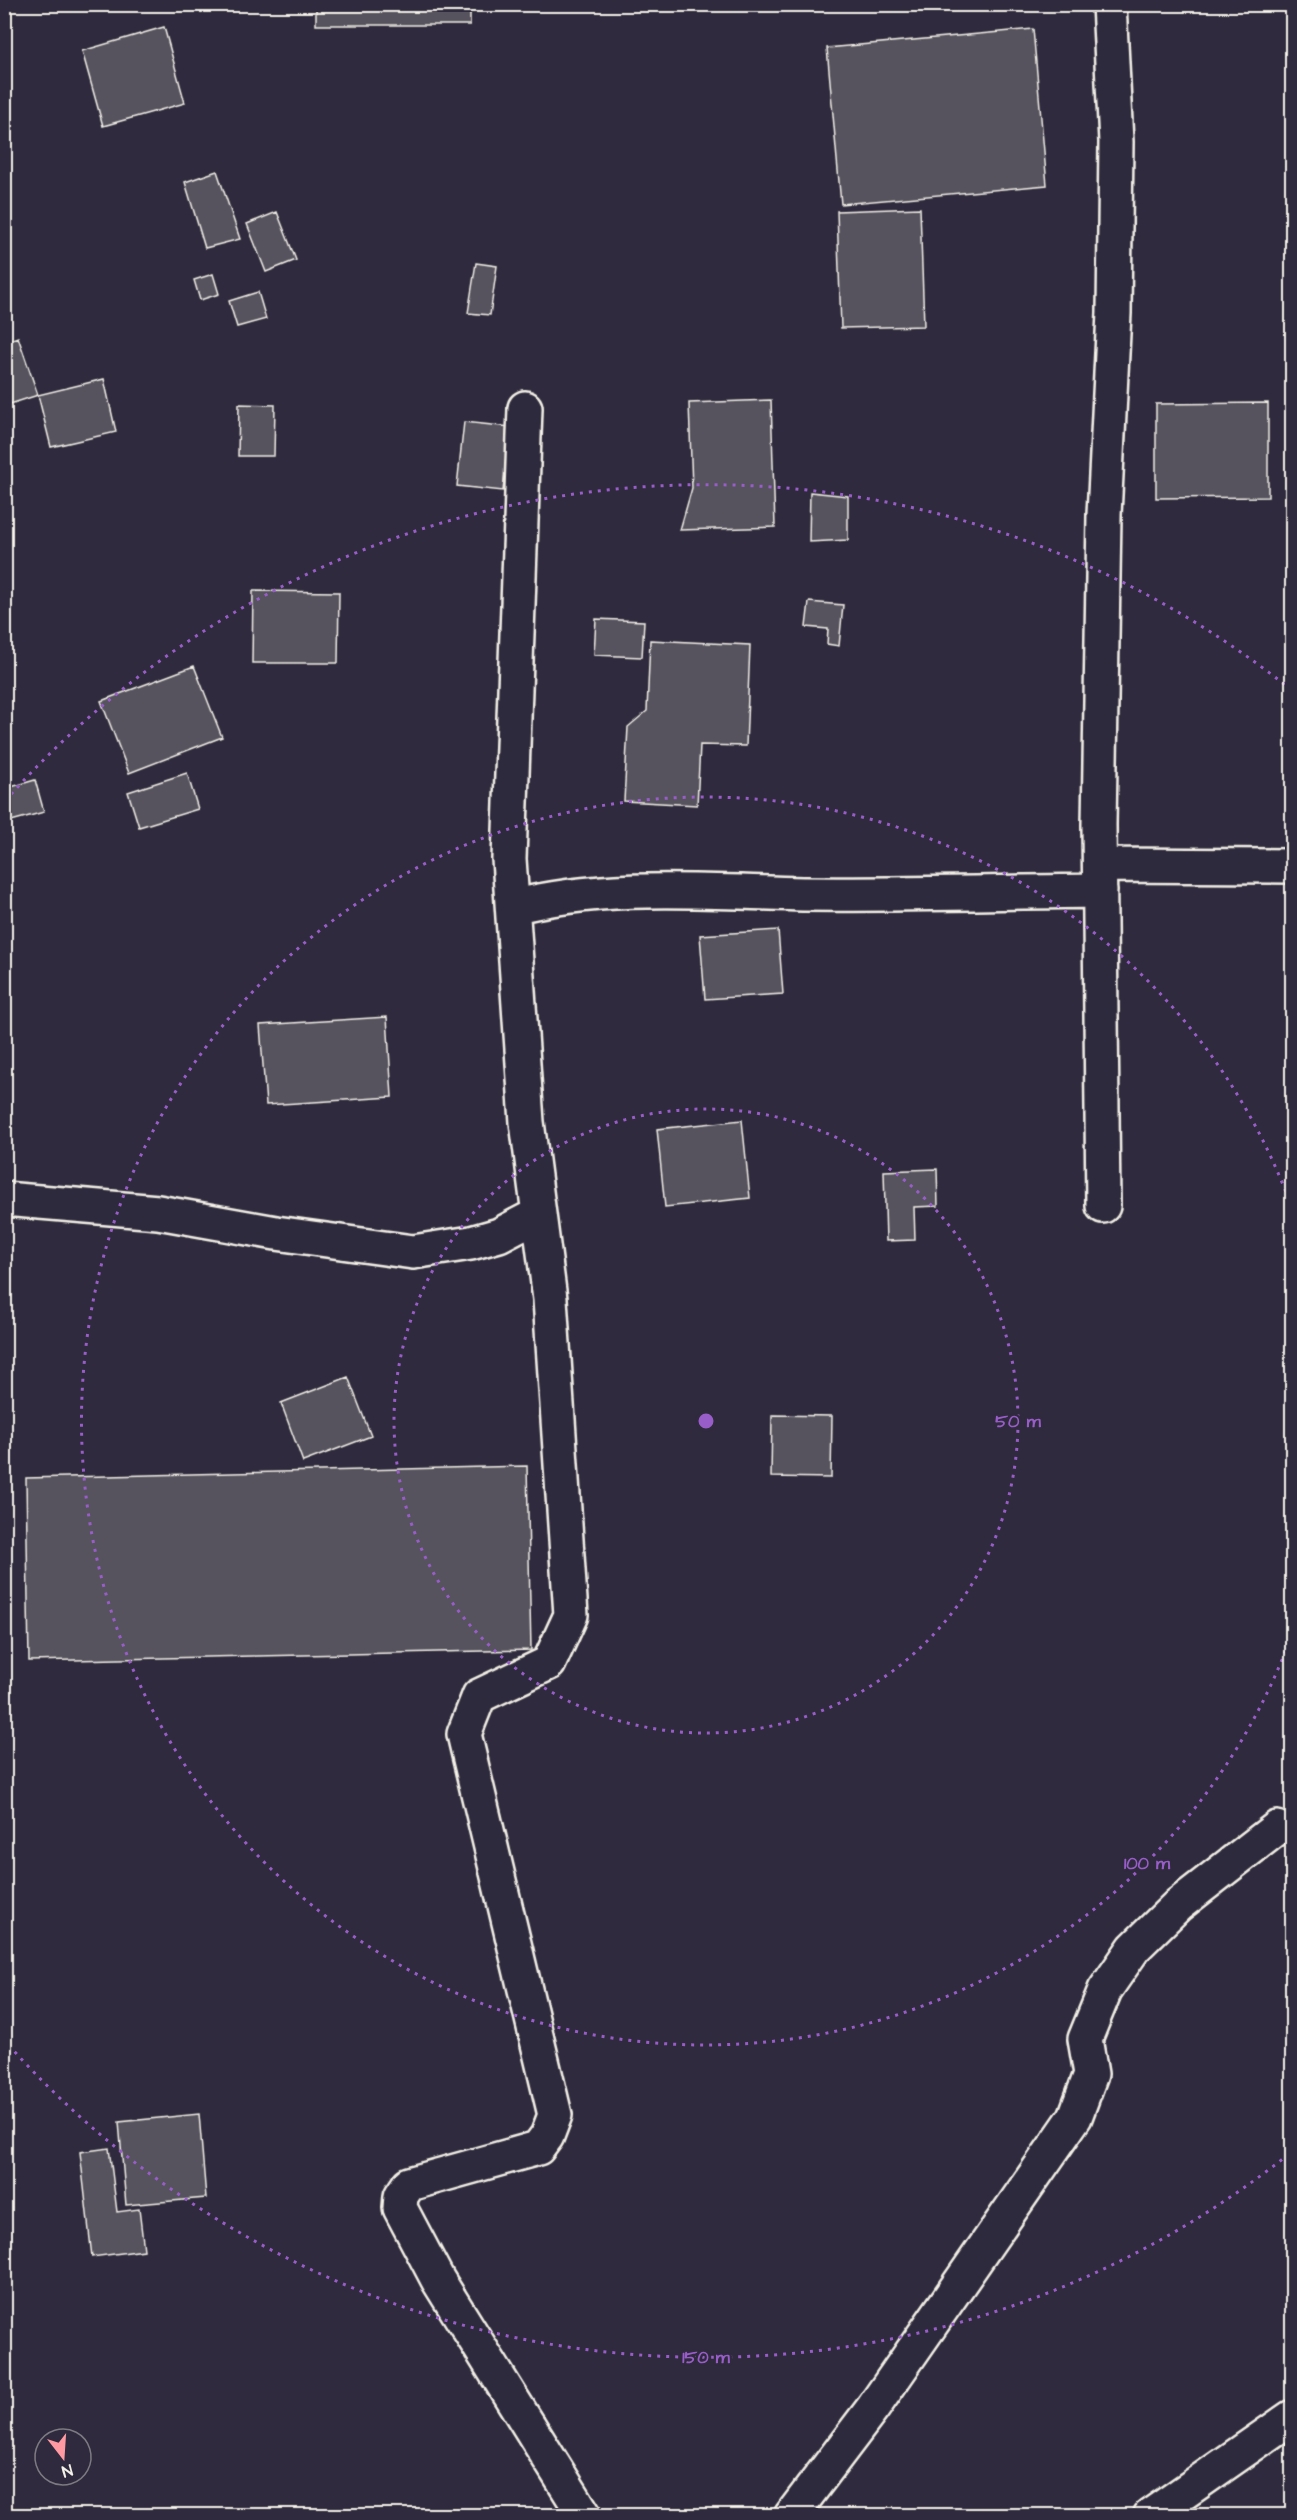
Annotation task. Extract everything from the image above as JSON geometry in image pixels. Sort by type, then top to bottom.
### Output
[{"type":"street","points":[[1103,1206],[1100,878],[1104,527],[1115,244],[1116,142],[1109,4]]},
{"type":"street","points":[[525,408],[512,720],[509,859],[527,1122],[537,1215],[550,1299],[572,1615],[549,1664],[479,1696],[464,1734],[555,2115],[547,2136],[538,2148],[409,2184],[401,2196],[400,2208],[438,2280],[585,2516]]},
{"type":"street","points":[[513,907],[567,895],[654,891],[858,894],[1293,866]]},
{"type":"street","points":[[4,1198],[158,1212],[276,1233],[413,1252],[471,1243],[499,1235],[537,1215]]},
{"type":"street","points":[[791,2516],[873,2408],[1075,2117],[1091,2074],[1085,2039],[1105,1990],[1134,1948],[1178,1905],[1277,1828]]},
{"type":"street","points":[[1150,2516],[1293,2417]]},
{"type":"building","points":[[316,4],[470,4],[470,25],[316,25]]},
{"type":"building","points":[[164,27],[185,103],[103,126],[82,51]]},
{"type":"building","points":[[1033,29],[1047,185],[841,204],[827,48]]},
{"type":"building","points":[[217,171],[240,239],[205,248],[185,182]]},
{"type":"building","points":[[920,208],[924,326],[841,328],[837,211]]},
{"type":"building","points":[[277,212],[296,260],[266,272],[247,224]]},
{"type":"building","points":[[476,263],[497,266],[490,315],[468,313]]},
{"type":"building","points":[[213,274],[219,294],[200,300],[194,280]]},
{"type":"building","points":[[258,292],[266,319],[237,327],[229,301]]},
{"type":"building","points":[[18,337],[38,395],[4,406],[4,342]]},
{"type":"building","points":[[104,379],[116,432],[51,447],[38,395]]},
{"type":"building","points":[[771,400],[775,527],[680,530],[692,488],[689,403]]},
{"type":"building","points":[[1268,403],[1268,497],[1156,498],[1156,404]]},
{"type":"building","points":[[239,404],[275,405],[274,456],[238,456]]},
{"type":"building","points":[[464,422],[510,427],[503,491],[457,486]]},
{"type":"building","points":[[810,492],[848,496],[848,540],[809,542]]},
{"type":"building","points":[[1288,575],[1292,575],[1292,615],[1288,615]]},
{"type":"building","points":[[253,591],[339,592],[338,663],[252,663]]},
{"type":"building","points":[[809,602],[843,605],[839,646],[827,644],[828,629],[806,627]]},
{"type":"building","points":[[596,619],[644,621],[642,657],[594,655]]},
{"type":"building","points":[[650,640],[750,645],[746,746],[700,745],[697,805],[624,801],[628,727],[647,711]]},
{"type":"building","points":[[194,666],[222,737],[129,773],[101,701]]},
{"type":"building","points":[[187,773],[198,809],[139,827],[128,792]]},
{"type":"building","points":[[35,780],[44,812],[4,823],[4,789]]},
{"type":"building","points":[[778,930],[783,994],[705,999],[700,935]]},
{"type":"building","points":[[387,1017],[392,1097],[266,1105],[260,1025]]},
{"type":"building","points":[[742,1120],[750,1198],[665,1207],[657,1129]]},
{"type":"building","points":[[937,1169],[938,1206],[914,1207],[915,1240],[886,1241],[884,1171]]},
{"type":"building","points":[[348,1377],[371,1436],[303,1462],[281,1403]]},
{"type":"building","points":[[772,1415],[832,1416],[831,1478],[771,1477]]},
{"type":"building","points":[[527,1466],[531,1650],[29,1661],[26,1478]]},
{"type":"building","points":[[199,2114],[206,2198],[126,2205],[119,2122]]},
{"type":"building","points":[[109,2148],[117,2212],[139,2209],[144,2250],[92,2257],[80,2152]]}]
